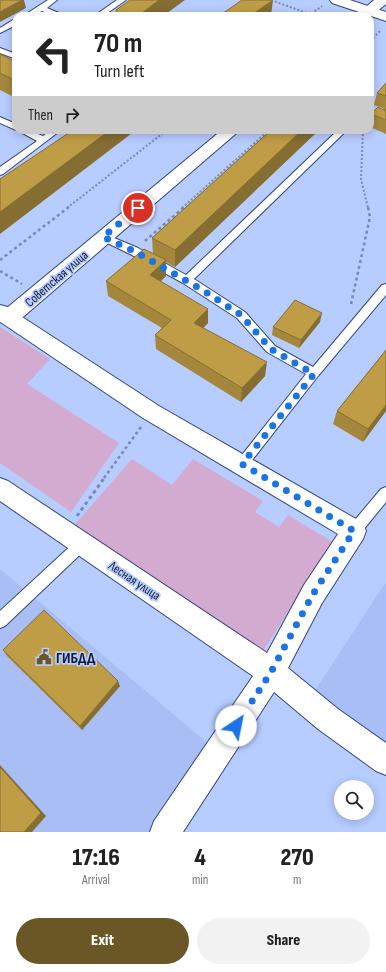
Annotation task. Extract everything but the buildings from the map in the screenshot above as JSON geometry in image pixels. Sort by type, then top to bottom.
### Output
[{"type":"street","points":[[337,0],[364,12]]},
{"type":"street","points":[[367,12],[382,0]]},
{"type":"street","points":[[374,17],[384,23]]},
{"type":"street","name":"Советская улица","points":[[5,315],[37,293],[227,134]]},
{"type":"street","points":[[5,315],[152,412],[354,531],[313,594],[271,672],[165,832]]},
{"type":"street","name":"Лесная улица","points":[[0,488],[271,672],[328,719],[386,761]]},
{"type":"lane","points":[[34,12],[53,0]]},
{"type":"lane","points":[[104,12],[122,0]]},
{"type":"lane","points":[[42,8],[52,12]]},
{"type":"lane","points":[[0,32],[12,24]]},
{"type":"lane","points":[[0,50],[12,55]]},
{"type":"lane","points":[[374,115],[386,120]]},
{"type":"lane","points":[[0,120],[12,126]]},
{"type":"lane","points":[[30,134],[43,140]]},
{"type":"lane","points":[[0,172],[51,134]]},
{"type":"lane","points":[[187,280],[339,134]]},
{"type":"lane","points":[[103,237],[134,251],[187,280],[241,315],[271,349],[314,374]]},
{"type":"lane","points":[[242,464],[345,336],[386,288]]},
{"type":"lane","points":[[354,531],[386,493]]},
{"type":"lane","points":[[0,621],[74,538]]},
{"type":"path","points":[[271,0],[304,12]]},
{"type":"path","points":[[313,12],[323,5]]},
{"type":"path","points":[[374,37],[384,23]]},
{"type":"path","points":[[0,260],[162,134]]},
{"type":"path","points":[[134,251],[265,134]]},
{"type":"path","points":[[345,336],[370,217],[361,179],[363,134]]},
{"type":"path","points":[[0,271],[37,293]]},
{"type":"path","points":[[74,538],[152,412]]},
{"type":"shaded area","points":[[0,327],[50,359],[27,384],[119,443],[71,512],[0,463]]},
{"type":"shaded area","points":[[132,459],[172,485],[193,459],[263,501],[255,512],[279,527],[288,515],[333,542],[258,659],[70,530]]},
{"type":"shaded area","points":[[0,569],[215,749],[156,832],[0,832]]},
{"type":"shaded area","points":[[386,582],[386,752],[310,698]]},
{"type":"place","name":"ГИБДД","points":[[44,657]]},
{"type":"route","points":[[138,208],[103,237],[134,251],[201,289],[241,315],[271,349],[314,374],[242,464],[354,531],[313,594],[271,672],[236,726]]}]
